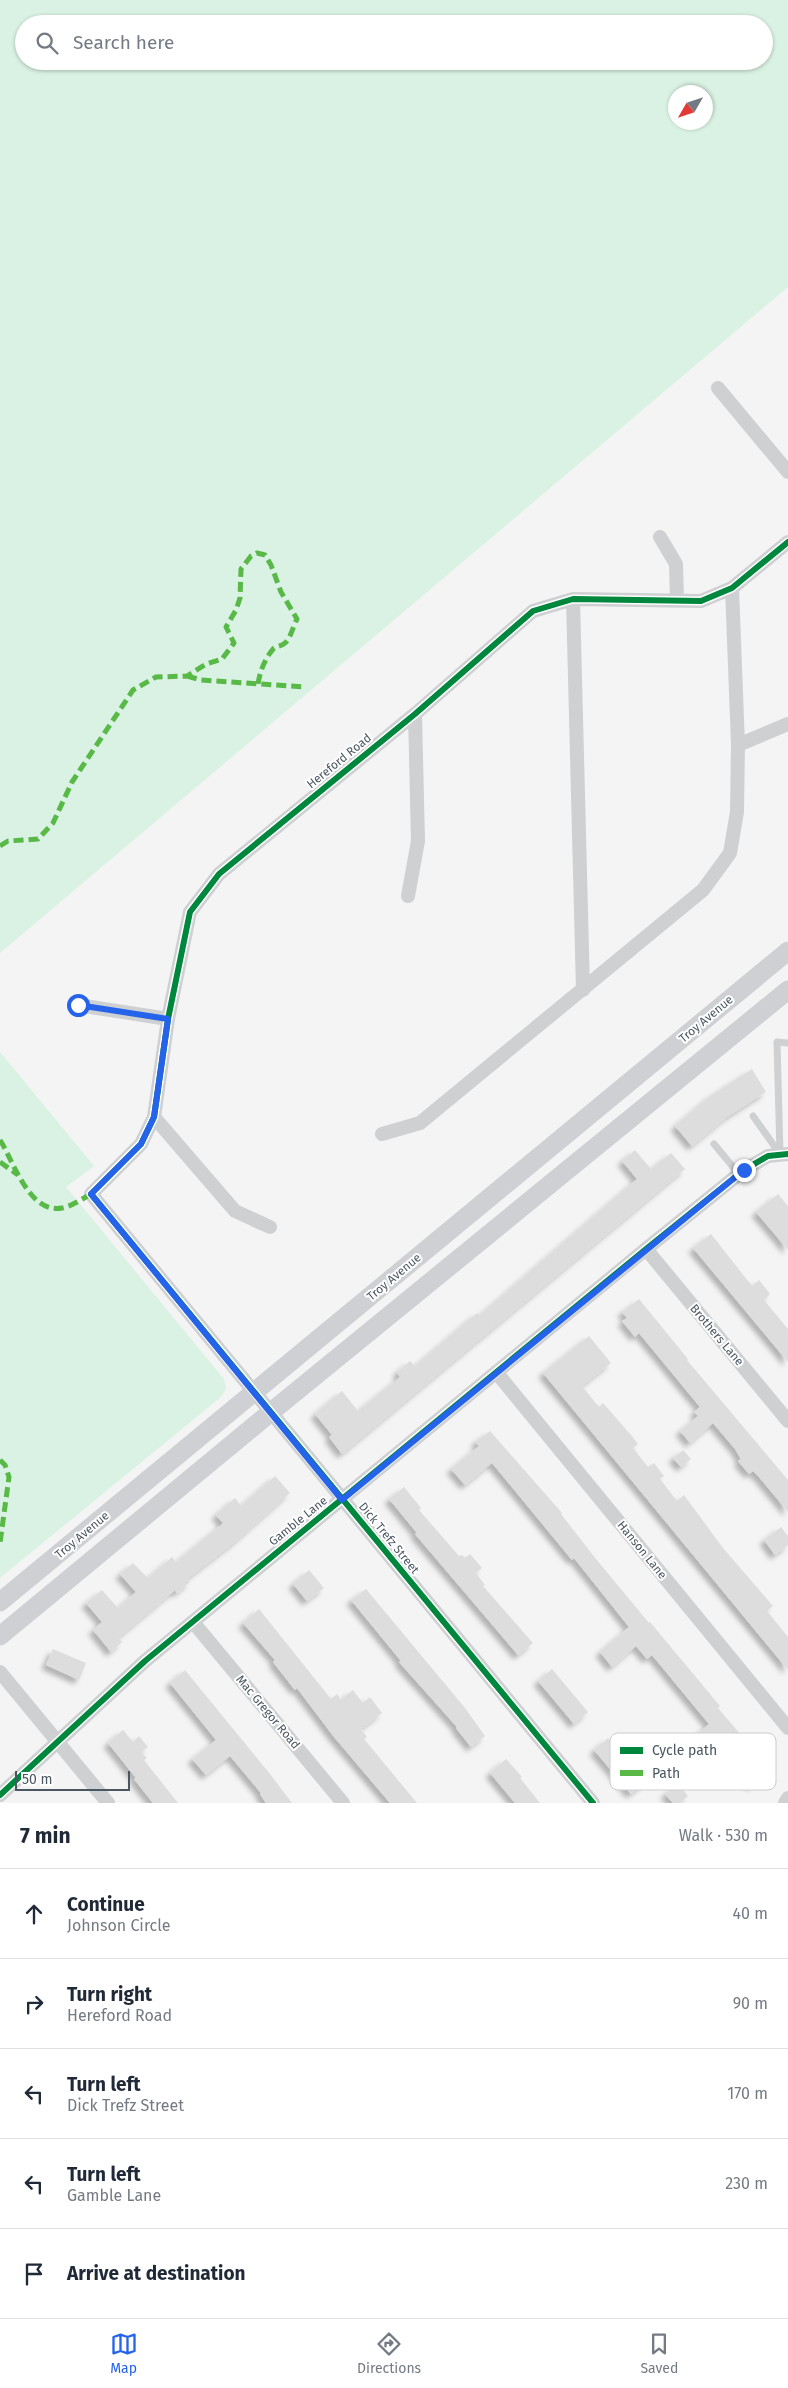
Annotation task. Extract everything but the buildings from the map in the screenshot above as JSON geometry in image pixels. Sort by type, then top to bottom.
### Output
[{"type":"main road","name":"Troy Avenue","points":[[0,1602],[788,952]]},
{"type":"main road","name":"Troy Avenue","points":[[0,1636],[788,990]]},
{"type":"street","points":[[718,388],[788,472]]},
{"type":"street","points":[[660,537],[676,564],[677,600]]},
{"type":"street","name":"Hereford Road","points":[[91,1194],[141,1144],[154,1117],[168,1019],[190,912],[219,874],[415,714],[533,611],[573,600],[701,601],[732,588],[788,542]]},
{"type":"street","points":[[382,1134],[420,1123],[703,890],[730,853],[737,812],[738,745],[732,588]]},
{"type":"street","points":[[573,600],[583,990]]},
{"type":"street","points":[[408,896],[418,841],[415,714]]},
{"type":"street","points":[[738,745],[788,724]]},
{"type":"street","points":[[78,1005],[168,1019]]},
{"type":"street","points":[[154,1117],[235,1211],[270,1228]]},
{"type":"street","name":"Gamble Lane","points":[[0,1795],[144,1661],[646,1249],[739,1174],[761,1160],[784,1154]]},
{"type":"street","name":"Dick Trefz Street","points":[[91,1194],[592,1803]]},
{"type":"street","name":"Brothers Lane","points":[[646,1249],[788,1421]]},
{"type":"street","name":"Hanson Lane","points":[[496,1372],[788,1728]]},
{"type":"street","name":"Mac Gregor Road","points":[[193,1622],[343,1803]]},
{"type":"street","points":[[0,1672],[108,1803]]},
{"type":"street","points":[[785,1803],[788,1798]]},
{"type":"lane","points":[[784,1154],[776,1042],[788,1043]]},
{"type":"lane","points":[[753,1116],[784,1154]]},
{"type":"lane","points":[[714,1144],[739,1174]]},
{"type":"green space","points":[[0,0],[788,0],[788,287],[0,953]]},
{"type":"green space","points":[[0,1052],[94,1166],[66,1187],[224,1379],[226,1389],[221,1397],[0,1578]]},
{"type":"marked path","points":[[0,846],[8,841],[38,839],[53,823],[72,782],[133,690],[156,677],[187,676],[206,664],[222,659],[234,643],[226,627],[236,610],[240,598],[241,569],[251,556],[257,553],[265,555],[271,565],[281,592],[297,619],[287,641],[274,648],[268,656],[258,684]]},
{"type":"marked path","points":[[187,676],[201,680],[305,687]]},
{"type":"marked path","points":[[0,1140],[17,1173],[40,1203],[50,1208],[62,1208],[91,1194]]},
{"type":"marked path","points":[[0,1162],[18,1175]]},
{"type":"marked path","points":[[0,1460],[5,1465],[9,1477],[0,1543]]},
{"type":"cycle path","points":[[593,1803],[91,1194],[141,1144],[154,1117],[168,1019],[190,912],[219,874],[415,714],[533,611],[573,599],[701,601],[732,588],[788,542]]},
{"type":"cycle path","points":[[0,1795],[145,1661],[646,1249],[744,1170],[768,1156],[788,1154]]},
{"type":"route","points":[[78,1005],[168,1019],[154,1117],[141,1144],[91,1194],[342,1500],[744,1170]]}]
